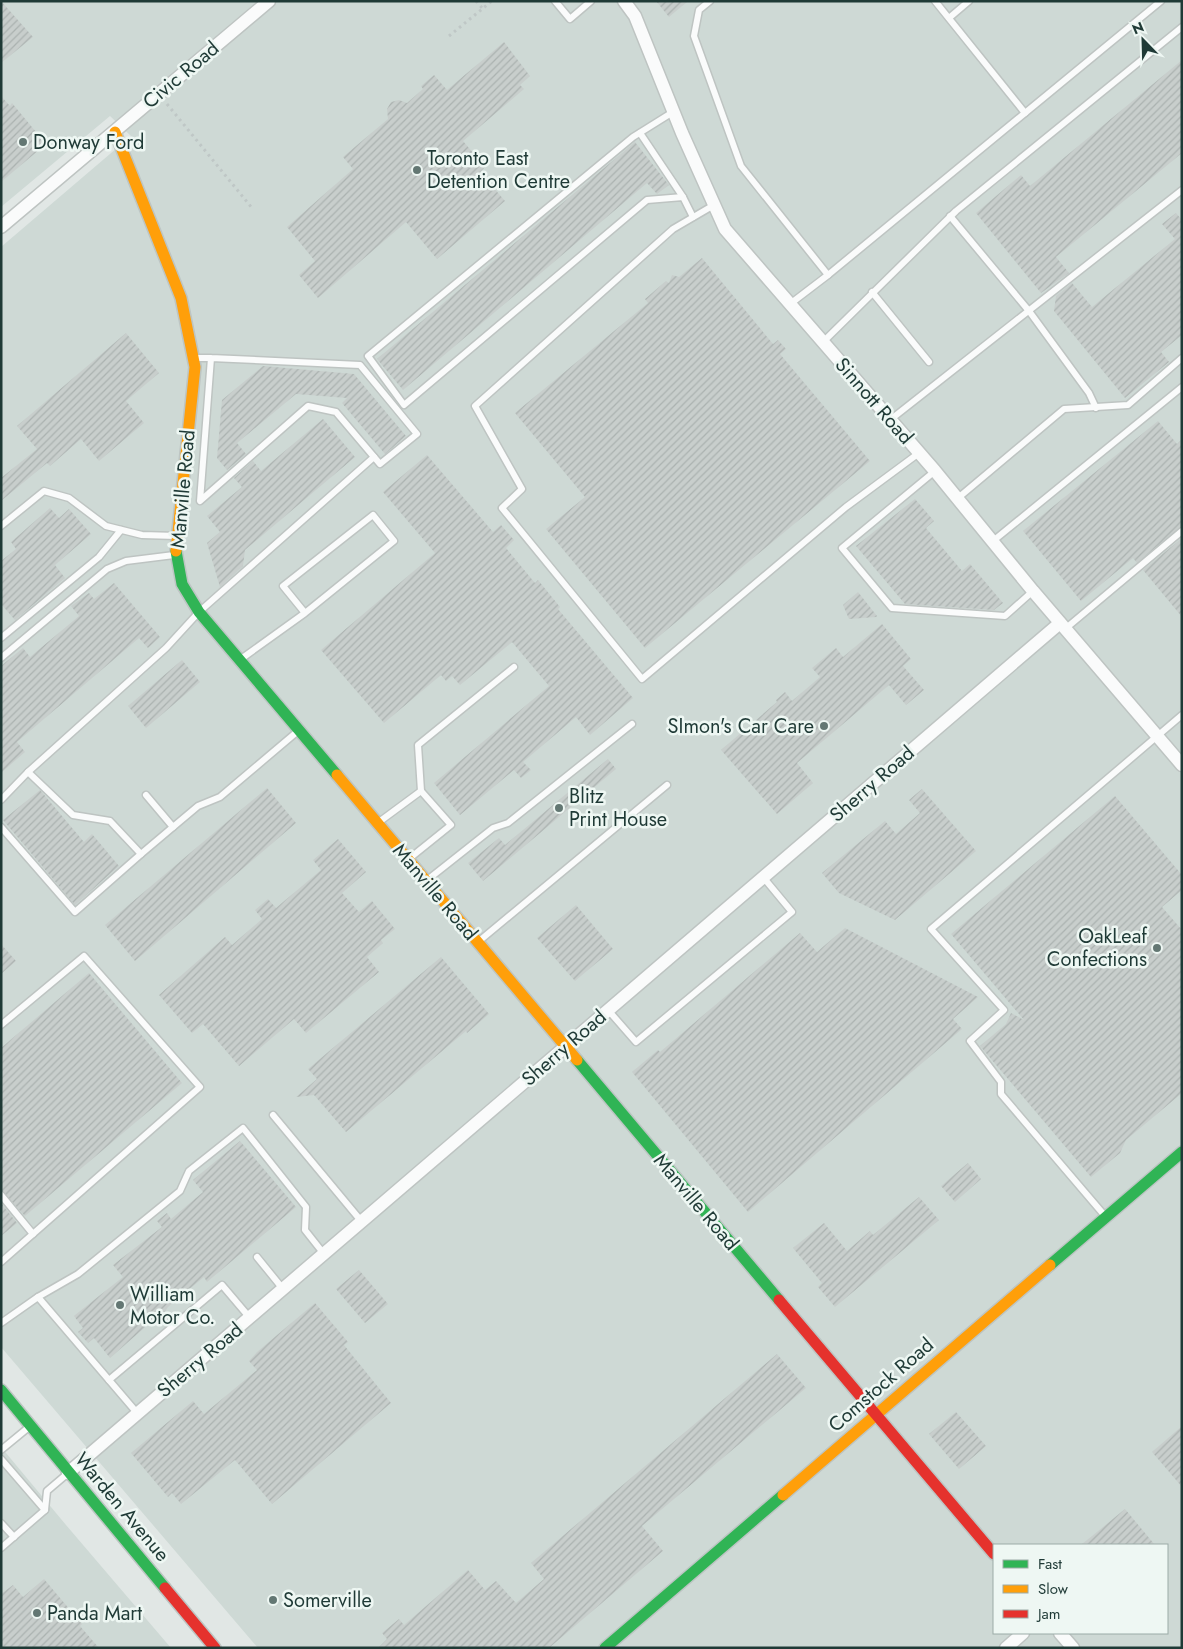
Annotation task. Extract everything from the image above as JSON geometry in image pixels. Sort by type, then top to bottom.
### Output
[{"type":"street","name":"Civic Road","points":[[1,227],[269,1]]},
{"type":"street","name":"Sinnott Road","points":[[624,1],[634,16],[673,112],[725,229],[935,471],[1033,591],[1182,765]]},
{"type":"street","name":"Manville Road","points":[[115,132],[181,298],[195,367],[176,536],[176,555],[182,584],[200,612],[298,730],[993,1553]]},
{"type":"street","name":"Sherry Road","points":[[68,1473],[763,877],[1063,626]]},
{"type":"street","name":"Comstock Road","points":[[605,1648],[876,1413],[1182,1152]]},
{"type":"street","name":"Warden Avenue","points":[[1,1390],[215,1648]]},
{"type":"street","points":[[1006,1648],[1022,1634]]},
{"type":"street","points":[[1061,1634],[1073,1648]]},
{"type":"lane","points":[[555,1],[570,19],[591,1]]},
{"type":"lane","points":[[710,1],[700,10],[694,36],[741,166],[828,275]]},
{"type":"lane","points":[[935,1],[1025,113]]},
{"type":"lane","points":[[949,18],[969,1]]},
{"type":"lane","points":[[790,304],[828,275],[1161,1]]},
{"type":"lane","points":[[823,342],[950,216],[1182,27]]},
{"type":"lane","points":[[673,112],[640,133],[368,356],[371,362],[404,405],[424,391],[648,200],[683,198]]},
{"type":"lane","points":[[640,133],[694,217]]},
{"type":"lane","points":[[890,420],[1182,190]]},
{"type":"lane","points":[[714,204],[673,229],[475,406],[522,489],[502,508],[642,679],[846,508],[919,453]]},
{"type":"lane","points":[[950,216],[1029,311],[1089,393],[1096,408]]},
{"type":"lane","points":[[872,292],[929,362]]},
{"type":"lane","points":[[193,358],[211,358],[360,365],[417,434],[380,464],[336,412],[308,406],[200,501],[211,358]]},
{"type":"lane","points":[[958,498],[1064,409],[1128,405],[1182,358]]},
{"type":"lane","points":[[993,541],[1182,387]]},
{"type":"lane","points":[[1,800],[28,772],[166,648],[200,612],[374,457]]},
{"type":"lane","points":[[935,471],[842,548],[892,608],[1005,616],[1033,591]]},
{"type":"lane","points":[[1,526],[44,491],[69,498],[106,526],[142,535],[176,536]]},
{"type":"lane","points":[[240,660],[305,613],[394,541],[373,515],[283,586],[305,613]]},
{"type":"lane","points":[[1,638],[99,558],[121,530]]},
{"type":"lane","points":[[1063,626],[1182,531]]},
{"type":"lane","points":[[1,658],[108,569],[126,561],[176,555]]},
{"type":"lane","points":[[407,860],[451,825],[421,791],[418,745],[514,668]]},
{"type":"lane","points":[[1106,1217],[1001,1094],[1002,1082],[970,1041],[1004,1010],[931,929],[1156,735],[1182,715]]},
{"type":"lane","points":[[426,882],[493,828],[508,823],[632,724]]},
{"type":"lane","points":[[1,827],[75,912],[198,806],[220,797],[298,730]]},
{"type":"lane","points":[[28,772],[73,815],[110,821],[141,854]]},
{"type":"lane","points":[[477,943],[667,785]]},
{"type":"lane","points":[[377,824],[421,791]]},
{"type":"lane","points":[[146,795],[173,827]]},
{"type":"lane","points":[[608,1010],[636,1042],[792,912],[763,877]]},
{"type":"lane","points":[[1,1025],[84,956],[200,1087],[1,1262]]},
{"type":"lane","points":[[273,1115],[362,1222]]},
{"type":"lane","points":[[1,1323],[38,1297],[78,1274],[180,1191],[188,1171],[243,1128],[306,1207],[305,1230],[324,1255]]},
{"type":"lane","points":[[1,1195],[33,1234]]},
{"type":"lane","points":[[257,1256],[283,1289]]},
{"type":"lane","points":[[109,1380],[222,1285],[250,1318]]},
{"type":"lane","points":[[38,1297],[138,1414]]},
{"type":"lane","points":[[1,1450],[31,1426]]},
{"type":"lane","points":[[1,1460],[45,1510]]},
{"type":"lane","points":[[1,1548],[45,1510],[47,1491],[68,1473]]},
{"type":"lane","points":[[1,1523],[14,1537]]},
{"type":"path","points":[[476,1],[483,9]]},
{"type":"path","points":[[449,36],[492,1]]},
{"type":"path","points":[[159,95],[252,208]]},
{"type":"shaded area","points":[[1,1],[1182,1],[1182,1648],[258,1648],[1,1347],[1,247],[131,136],[110,116],[1,207]]},
{"type":"shaded area","points":[[1,1447],[66,1525],[171,1648],[1,1648]]},
{"type":"building","points":[[1,1],[33,37],[1,63]]},
{"type":"building","points":[[656,1],[688,1],[669,17]]},
{"type":"building","name":"Toronto East Detention Centre","points":[[504,42],[530,76],[520,85],[524,89],[463,141],[485,167],[480,172],[505,201],[437,259],[406,222],[318,298],[299,275],[315,261],[287,227],[353,169],[343,157],[388,119],[387,109],[391,102],[399,100],[407,103],[423,89],[421,86],[434,75],[447,90]]},
{"type":"building","points":[[1182,60],[1182,153],[1056,257],[1069,273],[1041,293],[976,213],[1021,175],[1030,186]]},
{"type":"building","name":"Donway Ford","points":[[1,96],[10,106],[12,103],[46,144],[1,182]]},
{"type":"building","points":[[635,142],[669,185],[657,194],[647,183],[403,390],[377,359]]},
{"type":"building","points":[[1176,213],[1182,220],[1182,335],[1161,352],[1169,362],[1125,398],[1054,311],[1056,296],[1072,283],[1092,307],[1175,239],[1162,224]]},
{"type":"building","points":[[702,258],[773,344],[778,340],[786,349],[780,354],[870,461],[645,648],[546,529],[585,497],[515,413],[648,303],[645,299],[666,281],[669,283],[672,275],[679,277]]},
{"type":"building","points":[[126,333],[159,373],[126,401],[144,423],[99,461],[81,439],[50,466],[47,463],[1,501],[1,478],[37,449],[17,426]]},
{"type":"building","points":[[263,366],[354,374],[406,436],[385,454],[342,403],[347,398],[296,394],[237,443],[246,454],[227,470],[217,458],[222,400]]},
{"type":"building","points":[[323,419],[355,457],[245,550],[243,566],[220,587],[207,543],[220,532],[207,516],[242,487],[234,478],[253,461],[261,471]]},
{"type":"building","points":[[1158,421],[1177,444],[1182,439],[1182,526],[1137,563],[1133,558],[1081,601],[1023,531]]},
{"type":"building","points":[[427,455],[493,532],[501,525],[514,540],[506,548],[535,583],[538,580],[560,607],[558,609],[633,698],[590,735],[576,717],[523,762],[531,770],[521,778],[514,770],[460,815],[434,783],[549,686],[512,642],[460,685],[452,676],[446,681],[441,675],[384,723],[321,650],[435,553],[383,492]]},
{"type":"building","points":[[915,499],[934,521],[926,528],[962,571],[970,564],[1003,603],[994,610],[905,604],[856,546]]},
{"type":"building","points":[[50,508],[59,518],[69,509],[91,534],[55,565],[65,578],[15,620],[1,604],[1,561],[16,549],[11,542]]},
{"type":"building","points":[[1182,538],[1182,617],[1143,570]]},
{"type":"building","points":[[114,583],[160,637],[148,648],[139,638],[17,742],[25,752],[1,773],[1,666],[23,648],[30,657],[79,616],[71,606],[89,593],[94,599]]},
{"type":"building","points":[[858,592],[876,617],[849,619],[843,605]]},
{"type":"building","points":[[882,624],[911,659],[903,666],[924,690],[906,705],[889,685],[797,763],[813,783],[777,814],[721,750],[777,702],[776,700],[785,692],[792,701],[820,677],[812,668],[836,648],[843,657]]},
{"type":"building","points":[[182,660],[200,682],[146,728],[128,706]]},
{"type":"building","points":[[608,759],[616,769],[483,881],[468,863],[499,838],[505,845]]},
{"type":"building","points":[[267,788],[296,823],[135,961],[105,925]]},
{"type":"building","points":[[922,789],[976,851],[895,920],[839,893],[822,873],[885,821],[896,834],[920,813],[909,800]]},
{"type":"building","points":[[40,790],[84,842],[92,834],[119,866],[75,905],[3,820]]},
{"type":"building","points":[[1115,796],[1182,875],[1182,890],[1162,907],[1182,930],[1182,1093],[1126,1140],[1120,1153],[1091,1177],[980,1046],[1006,1024],[1011,1013],[1024,1020],[951,934]]},
{"type":"building","points":[[338,839],[366,872],[342,893],[359,912],[372,901],[395,929],[381,940],[383,943],[367,957],[379,972],[306,1033],[294,1019],[239,1066],[203,1024],[192,1033],[159,995],[225,937],[232,945],[262,919],[255,910],[268,899],[276,908],[321,870],[313,860]]},
{"type":"building","points":[[576,905],[613,949],[575,981],[537,938]]},
{"type":"building","points":[[845,928],[978,997],[953,1019],[962,1029],[748,1212],[632,1072],[658,1050],[660,1052],[800,933],[817,952]]},
{"type":"building","points":[[1,944],[16,961],[1,974]]},
{"type":"building","points":[[441,957],[489,1014],[467,1033],[466,1031],[346,1132],[314,1095],[296,1097],[317,1079],[308,1069]]},
{"type":"building","points":[[89,973],[182,1083],[25,1216],[1,1190],[1,1048]]},
{"type":"building","points":[[240,1141],[296,1207],[207,1282],[204,1277],[168,1307],[161,1317],[159,1315],[110,1358],[94,1338],[88,1343],[78,1332],[83,1328],[74,1316],[123,1277],[113,1265],[162,1227],[157,1221],[167,1213],[171,1219],[203,1192],[193,1180]]},
{"type":"building","points":[[968,1163],[981,1179],[955,1202],[941,1186]]},
{"type":"building","points":[[919,1197],[939,1220],[835,1307],[818,1287],[822,1283],[793,1248],[824,1223],[847,1251],[870,1231],[873,1235]]},
{"type":"building","points":[[1,1203],[17,1223],[1,1236]]},
{"type":"building","points":[[359,1270],[388,1304],[365,1323],[336,1289]]},
{"type":"building","points":[[315,1303],[348,1342],[344,1345],[391,1403],[272,1504],[235,1460],[181,1504],[172,1493],[168,1497],[131,1453],[193,1401],[204,1414],[257,1370],[249,1361],[257,1352]]},
{"type":"building","points":[[777,1354],[806,1388],[642,1526],[663,1551],[549,1648],[378,1648],[387,1639],[382,1633],[399,1619],[404,1625],[468,1570],[485,1590],[496,1581],[516,1603],[544,1579],[531,1563]]},
{"type":"building","points":[[956,1412],[986,1446],[959,1469],[929,1434]]},
{"type":"building","points":[[1182,1426],[1182,1487],[1152,1452]]},
{"type":"building","points":[[1125,1509],[1154,1544],[1082,1544]]},
{"type":"building","name":"Panda Mart","points":[[44,1579],[82,1624],[80,1626],[99,1648],[1,1648],[1,1594],[13,1585],[23,1597]]},
{"type":"traffic: fast","points":[[176,551],[182,584],[199,612],[337,775]]},
{"type":"traffic: fast","points":[[577,1060],[779,1300]]},
{"type":"traffic: fast","points":[[1050,1265],[1182,1152]]},
{"type":"traffic: fast","points":[[1,1390],[165,1588]]},
{"type":"traffic: fast","points":[[605,1648],[783,1495]]},
{"type":"traffic: slow","points":[[115,132],[181,298],[195,367],[176,551]]},
{"type":"traffic: slow","points":[[337,775],[577,1060]]},
{"type":"traffic: slow","points":[[783,1495],[1050,1265]]},
{"type":"traffic: jam","points":[[779,1300],[993,1553]]},
{"type":"traffic: jam","points":[[165,1588],[215,1648]]},
{"type":"place","name":"Donway Ford","points":[[23,142]]},
{"type":"place","name":"Toronto East Detention Centre","points":[[417,170]]},
{"type":"place","name":"SImon's Car Care","points":[[824,726]]},
{"type":"place","name":"Blitz Print House","points":[[559,808]]},
{"type":"place","name":"OakLeaf Confections","points":[[1157,948]]},
{"type":"place","name":"William Motor Co.","points":[[120,1305]]},
{"type":"place","name":"Somerville","points":[[273,1600]]},
{"type":"place","name":"Panda Mart","points":[[37,1613]]}]
